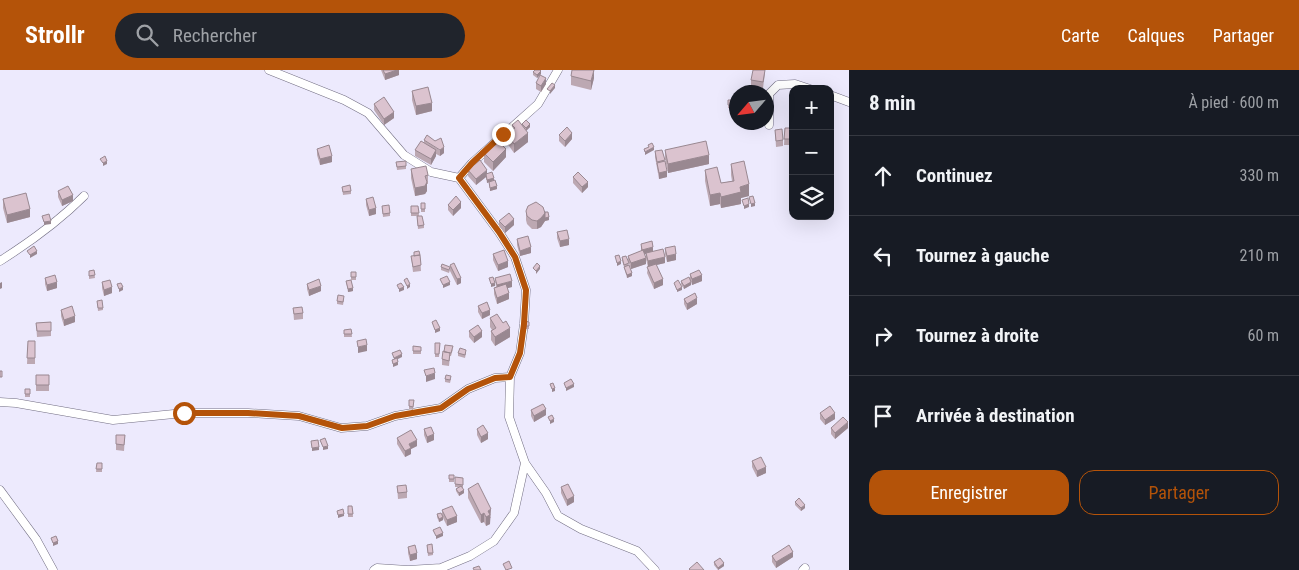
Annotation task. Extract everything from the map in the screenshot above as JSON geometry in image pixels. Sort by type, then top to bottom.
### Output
[{"type":"street","points":[[269,70],[344,100],[368,113],[404,155],[431,172],[459,178],[515,257],[526,290],[520,353],[510,377],[509,416],[525,463],[558,516],[581,529],[637,551],[655,570]]},
{"type":"street","points":[[459,178],[472,163],[538,104],[558,70]]},
{"type":"street","points":[[774,89],[778,85],[797,85]]},
{"type":"street","points":[[834,96],[849,102]]},
{"type":"street","points":[[0,261],[35,239],[64,216],[84,196]]},
{"type":"street","points":[[0,402],[16,403],[113,420],[184,413],[248,413],[299,416],[342,428],[367,426],[395,416],[441,408],[468,389],[495,378],[510,377]]},
{"type":"street","points":[[374,570],[377,568],[408,570],[441,568],[470,556],[494,541],[514,513],[525,463]]},
{"type":"street","points":[[0,490],[36,539],[53,570]]},
{"type":"building","points":[[383,70],[397,70],[385,74]]},
{"type":"building","points":[[535,70],[541,71],[537,75],[533,72]]},
{"type":"building","points":[[572,70],[594,70],[591,81],[571,76]]},
{"type":"building","points":[[753,70],[765,70],[763,82],[751,80]]},
{"type":"building","points":[[540,75],[546,78],[541,86],[536,83]]},
{"type":"building","points":[[552,83],[555,85],[550,91],[547,89]]},
{"type":"building","points":[[428,87],[432,103],[416,106],[412,91]]},
{"type":"building","points":[[384,97],[394,112],[384,119],[374,104]]},
{"type":"building","points":[[518,120],[528,133],[514,144],[507,134],[515,128],[512,125]]},
{"type":"building","points":[[526,120],[530,124],[526,128],[522,124]]},
{"type":"building","points":[[567,127],[572,133],[565,141],[559,135]]},
{"type":"building","points":[[785,128],[789,128],[789,139],[784,139]]},
{"type":"building","points":[[782,129],[783,140],[776,141],[775,130]]},
{"type":"building","points":[[427,135],[435,141],[441,138],[444,147],[440,150],[424,140]]},
{"type":"building","points":[[497,140],[506,149],[493,162],[484,153]]},
{"type":"building","points":[[421,141],[436,150],[431,159],[415,150]]},
{"type":"building","points":[[706,141],[709,155],[668,164],[665,150]]},
{"type":"building","points":[[652,143],[654,147],[645,152],[644,149]]},
{"type":"building","points":[[329,145],[332,156],[320,159],[317,149]]},
{"type":"building","points":[[662,150],[665,160],[657,162],[655,151]]},
{"type":"building","points":[[105,156],[107,161],[103,163],[100,159]]},
{"type":"building","points":[[480,160],[487,170],[476,179],[468,170]]},
{"type":"building","points":[[406,161],[406,166],[397,167],[396,162]]},
{"type":"building","points":[[665,161],[667,171],[659,173],[657,163]]},
{"type":"building","points":[[744,161],[749,184],[740,187],[741,192],[721,197],[720,193],[710,195],[705,170],[717,167],[721,183],[734,181],[731,164]]},
{"type":"building","points":[[426,166],[428,175],[425,176],[427,182],[425,186],[415,188],[411,169]]},
{"type":"building","points":[[492,172],[494,178],[487,180],[486,174]]},
{"type":"building","points":[[578,172],[588,182],[582,187],[573,177]]},
{"type":"building","points":[[495,180],[497,186],[490,188],[489,182]]},
{"type":"building","points":[[350,185],[351,191],[343,192],[342,187]]},
{"type":"building","points":[[68,186],[73,195],[62,200],[58,191]]},
{"type":"building","points":[[26,193],[30,209],[7,215],[3,199]]},
{"type":"building","points":[[456,196],[461,202],[453,210],[448,205]]},
{"type":"building","points":[[753,196],[755,203],[751,204],[749,197]]},
{"type":"building","points":[[373,197],[376,208],[369,210],[366,199]]},
{"type":"building","points":[[748,198],[749,204],[744,206],[742,200]]},
{"type":"building","points":[[536,202],[543,207],[545,213],[537,221],[527,216],[526,211],[528,206]]},
{"type":"building","points":[[421,203],[425,203],[425,209],[421,209]]},
{"type":"building","points":[[389,205],[390,213],[383,214],[382,206]]},
{"type":"building","points":[[411,206],[418,206],[419,213],[411,213]]},
{"type":"building","points":[[545,212],[548,212],[549,217],[545,218]]},
{"type":"building","points":[[509,213],[514,219],[505,227],[499,221]]},
{"type":"building","points":[[49,214],[51,221],[44,222],[42,216]]},
{"type":"building","points":[[417,216],[422,216],[424,225],[418,226]]},
{"type":"building","points":[[567,230],[569,239],[560,241],[557,232]]},
{"type":"building","points":[[528,236],[531,247],[520,251],[517,239]]},
{"type":"building","points":[[652,241],[653,247],[642,250],[641,244]]},
{"type":"building","points":[[34,246],[37,251],[30,255],[27,251]]},
{"type":"building","points":[[675,246],[676,254],[667,256],[665,248]]},
{"type":"building","points":[[663,249],[665,257],[648,261],[646,253]]},
{"type":"building","points":[[504,250],[508,261],[498,265],[493,254]]},
{"type":"building","points":[[643,250],[646,258],[631,263],[628,256]]},
{"type":"building","points":[[419,251],[420,255],[414,256],[414,252]]},
{"type":"building","points":[[420,255],[421,265],[413,267],[411,256]]},
{"type":"building","points":[[619,255],[621,261],[617,263],[615,256]]},
{"type":"building","points":[[626,256],[629,263],[624,265],[622,257]]},
{"type":"building","points":[[454,263],[461,278],[457,279],[450,265]]},
{"type":"building","points":[[537,263],[540,266],[536,271],[533,268]]},
{"type":"building","points":[[442,264],[450,267],[449,270],[441,267]]},
{"type":"building","points":[[656,264],[663,279],[654,283],[647,267]]},
{"type":"building","points":[[629,265],[632,273],[627,275],[624,267]]},
{"type":"building","points":[[94,270],[95,275],[89,276],[89,271]]},
{"type":"building","points":[[699,270],[702,275],[692,279],[690,274]]},
{"type":"building","points":[[351,272],[356,272],[356,277],[351,277]]},
{"type":"building","points":[[510,274],[512,281],[497,285],[495,278]]},
{"type":"building","points":[[55,275],[57,282],[47,285],[45,278]]},
{"type":"building","points":[[447,276],[450,282],[443,285],[440,279]]},
{"type":"building","points":[[493,277],[495,283],[491,284],[489,278]]},
{"type":"building","points":[[689,277],[691,282],[684,286],[681,281]]},
{"type":"building","points":[[407,278],[410,284],[407,286],[404,280]]},
{"type":"building","points":[[319,279],[321,286],[309,290],[307,284]]},
{"type":"building","points":[[110,280],[112,287],[104,290],[102,282]]},
{"type":"building","points":[[351,280],[353,288],[348,289],[346,281]]},
{"type":"building","points":[[678,280],[682,287],[677,290],[674,283]]},
{"type":"building","points":[[121,283],[123,287],[119,289],[117,284]]},
{"type":"building","points":[[401,283],[404,287],[399,289],[397,285]]},
{"type":"building","points":[[506,284],[509,293],[497,298],[494,288]]},
{"type":"building","points":[[695,293],[697,298],[687,304],[684,299]]},
{"type":"building","points":[[338,295],[344,296],[343,302],[337,301]]},
{"type":"building","points":[[102,300],[103,308],[98,308],[97,301]]},
{"type":"building","points":[[487,302],[490,310],[482,313],[478,306]]},
{"type":"building","points":[[72,306],[75,316],[64,320],[61,310]]},
{"type":"building","points":[[302,307],[303,313],[294,314],[293,308]]},
{"type":"building","points":[[497,314],[503,323],[506,321],[510,328],[495,337],[491,331],[496,328],[490,318]]},
{"type":"building","points":[[436,320],[440,328],[435,330],[432,322]]},
{"type":"building","points":[[525,321],[529,322],[529,326],[525,326]]},
{"type":"building","points":[[51,322],[51,331],[37,331],[36,323]]},
{"type":"building","points":[[478,325],[482,331],[474,337],[469,331]]},
{"type":"building","points":[[351,329],[352,334],[344,334],[344,330]]},
{"type":"building","points":[[366,339],[367,345],[358,347],[357,341]]},
{"type":"building","points":[[28,341],[35,341],[35,358],[27,358]]},
{"type":"building","points":[[435,343],[440,343],[439,354],[435,354]]},
{"type":"building","points":[[445,345],[453,346],[451,353],[444,352]]},
{"type":"building","points":[[413,346],[421,347],[421,351],[413,351]]},
{"type":"building","points":[[460,348],[466,350],[465,355],[458,353]]},
{"type":"building","points":[[400,350],[402,354],[394,358],[392,353]]},
{"type":"building","points":[[443,351],[450,353],[449,361],[442,359]]},
{"type":"building","points":[[397,358],[398,362],[393,364],[392,360]]},
{"type":"building","points":[[434,368],[435,373],[426,376],[424,370]]},
{"type":"building","points":[[36,375],[49,375],[49,385],[36,385]]},
{"type":"building","points":[[446,375],[451,376],[450,380],[445,379]]},
{"type":"building","points":[[571,379],[574,384],[566,388],[564,383]]},
{"type":"building","points":[[553,383],[555,388],[552,389],[550,384]]},
{"type":"building","points":[[25,389],[30,389],[30,394],[25,394]]},
{"type":"building","points":[[409,400],[414,400],[413,407],[409,406]]},
{"type":"building","points":[[543,404],[546,409],[534,416],[531,410]]},
{"type":"building","points":[[830,406],[835,413],[825,420],[820,413]]},
{"type":"building","points":[[552,415],[554,419],[550,421],[548,417]]},
{"type":"building","points":[[843,417],[848,422],[835,433],[831,428]]},
{"type":"building","points":[[483,425],[488,433],[481,437],[477,429]]},
{"type":"building","points":[[431,427],[434,434],[427,437],[424,429]]},
{"type":"building","points":[[411,430],[417,440],[409,444],[411,448],[405,451],[397,438]]},
{"type":"building","points":[[116,435],[125,435],[124,445],[116,444]]},
{"type":"building","points":[[325,438],[328,446],[323,447],[320,440]]},
{"type":"building","points":[[318,440],[319,447],[312,448],[311,441]]},
{"type":"building","points":[[761,457],[766,467],[757,471],[752,461]]},
{"type":"building","points":[[97,463],[102,463],[102,469],[96,469]]},
{"type":"building","points":[[449,475],[454,475],[454,479],[449,479]]},
{"type":"building","points":[[455,477],[463,478],[463,485],[455,484]]},
{"type":"building","points":[[478,483],[491,509],[488,511],[490,515],[486,517],[484,513],[481,515],[468,489]]},
{"type":"building","points":[[568,484],[574,496],[567,500],[561,487]]},
{"type":"building","points":[[406,485],[407,492],[398,493],[397,486]]},
{"type":"building","points":[[461,486],[464,490],[459,493],[456,489]]},
{"type":"building","points":[[799,498],[805,505],[801,508],[795,502]]},
{"type":"building","points":[[348,506],[352,506],[353,514],[348,514]]},
{"type":"building","points":[[452,506],[457,516],[447,520],[442,510]]},
{"type":"building","points":[[343,509],[344,514],[338,515],[337,511]]},
{"type":"building","points":[[441,513],[443,517],[439,519],[437,514]]},
{"type":"building","points":[[440,527],[443,533],[436,536],[433,530]]},
{"type":"building","points":[[56,536],[58,541],[53,543],[51,538]]},
{"type":"building","points":[[432,544],[433,553],[428,553],[427,545]]},
{"type":"building","points":[[415,545],[417,553],[410,555],[408,547]]},
{"type":"building","points":[[789,545],[793,552],[776,562],[772,556]]},
{"type":"building","points":[[720,558],[724,563],[718,568],[714,562]]},
{"type":"building","points":[[509,561],[512,568],[506,570],[503,564]]},
{"type":"building","points":[[697,562],[704,570],[689,569]]},
{"type":"building","points":[[479,566],[481,570],[474,570],[473,568]]},
{"type":"route","points":[[184,413],[248,413],[299,416],[342,428],[367,426],[395,416],[441,408],[468,389],[495,378],[510,377],[520,353],[526,290],[515,257],[459,178],[503,134]]}]
